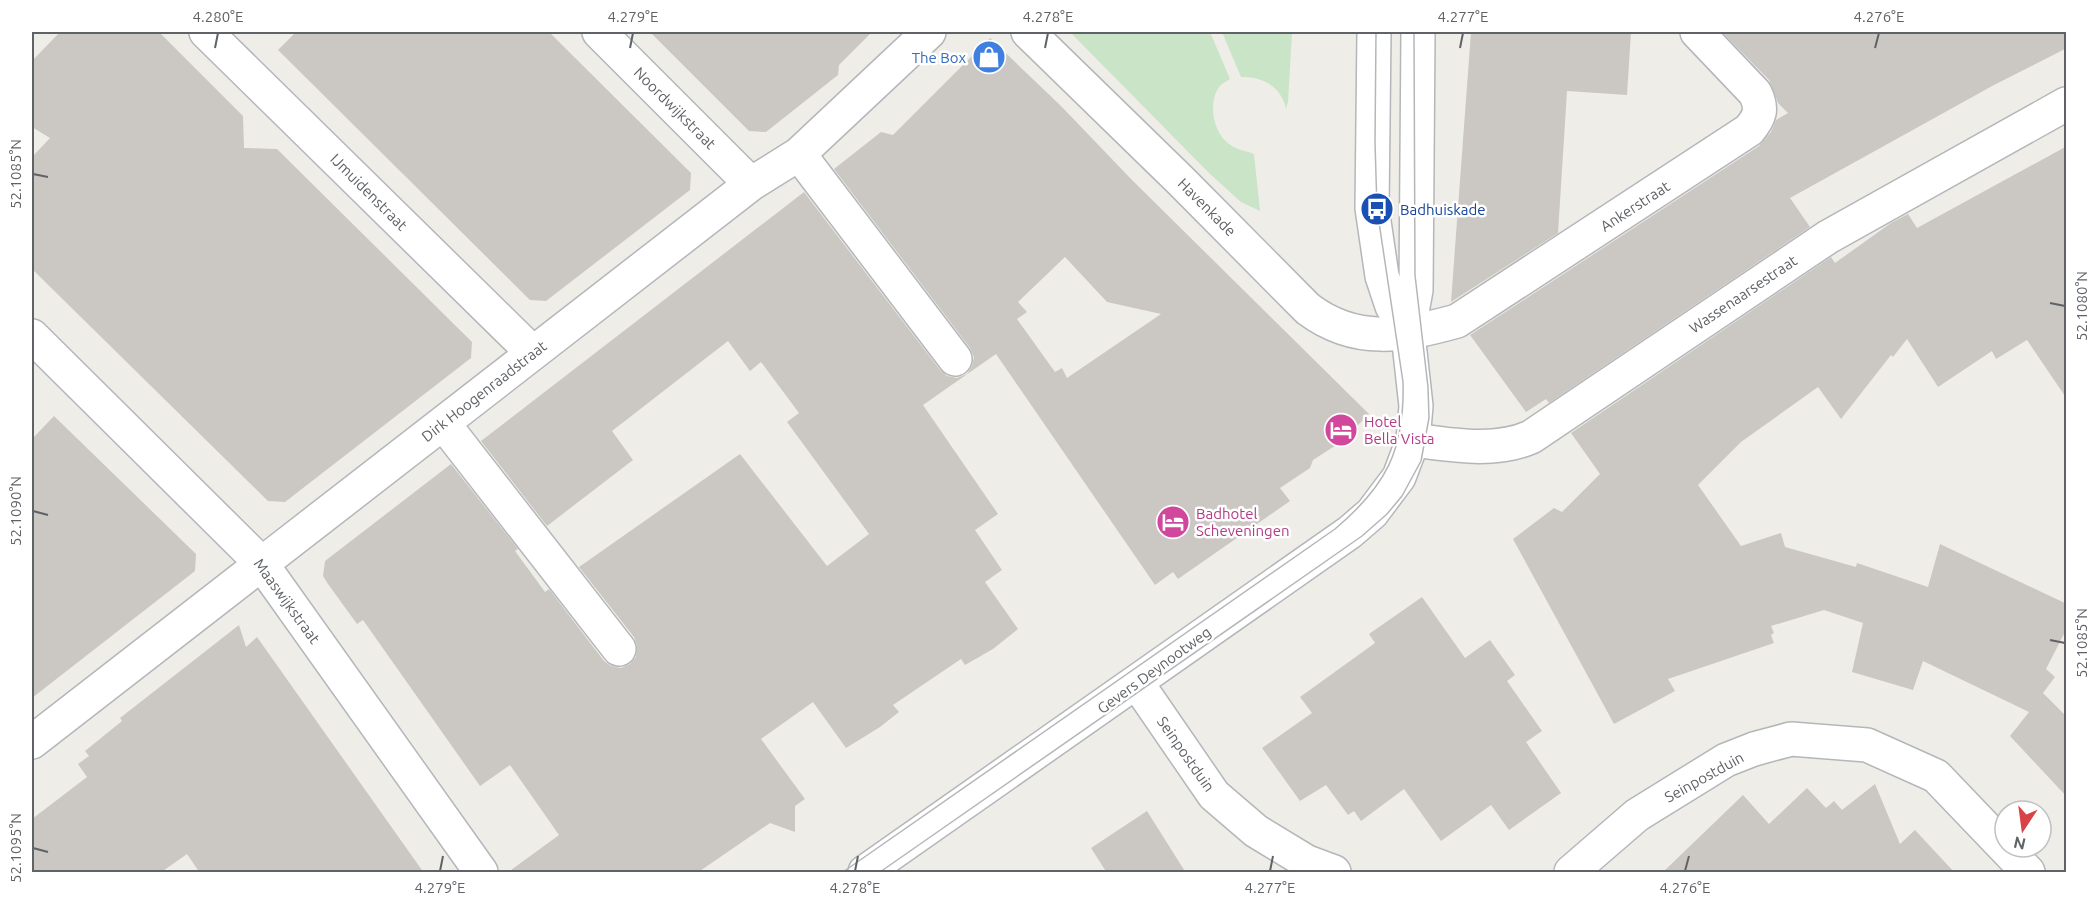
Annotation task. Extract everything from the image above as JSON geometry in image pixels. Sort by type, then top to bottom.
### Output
[{"type":"street","name":"IJmuidenstraat","points":[[206,32],[533,353]]},
{"type":"street","name":"Noordwijkstraat","points":[[599,32],[751,184]]},
{"type":"street","name":"Dirk Hoogenraadstraat","points":[[32,742],[751,184],[799,154],[929,32]]},
{"type":"street","name":"Havenkade","points":[[1028,32],[1308,309],[1323,321],[1359,334],[1408,334]]},
{"type":"street","points":[[1374,32],[1372,208],[1382,276],[1392,306],[1408,334]]},
{"type":"street","points":[[1413,440],[1416,406],[1408,334],[1416,290],[1418,32]]},
{"type":"street","name":"Ankerstraat","points":[[1408,334],[1457,321],[1749,130],[1757,121],[1761,110],[1755,93],[1697,32]]},
{"type":"street","name":"Wassenaarsestraat","points":[[1413,440],[1500,446],[1518,443],[1531,437],[1828,237],[2067,104]]},
{"type":"street","points":[[799,154],[955,359]]},
{"type":"street","name":"Maaswijkstraat","points":[[32,336],[261,562],[481,873]]},
{"type":"street","points":[[443,423],[619,649]]},
{"type":"street","name":"Gevers Deynootweg","points":[[865,873],[1358,526],[1372,513],[1399,477],[1413,440]]},
{"type":"street","name":"Seinpostduin","points":[[1137,683],[1214,795],[1256,831],[1307,862],[1335,873]]},
{"type":"street","name":"Seinpostduin","points":[[1571,873],[1637,815],[1716,766],[1754,749],[1791,739],[1867,745],[1936,776],[2028,873]]},
{"type":"green space","points":[[1070,32],[1210,32],[1230,79],[1220,86],[1215,94],[1214,120],[1226,141],[1234,147],[1254,154],[1260,211],[1241,202],[1208,172]]},
{"type":"green space","points":[[1222,32],[1292,32],[1286,109],[1284,101],[1270,84],[1256,78],[1241,77]]},
{"type":"building","points":[[60,32],[159,32],[243,116],[244,148],[277,149],[472,342],[471,358],[285,502],[268,501],[32,269],[32,157],[50,138],[32,127],[32,61]]},
{"type":"building","points":[[296,32],[549,32],[691,173],[690,190],[546,301],[530,300],[278,50]]},
{"type":"building","points":[[650,32],[872,32],[839,65],[838,75],[766,132],[749,131]]},
{"type":"building","points":[[1471,32],[1631,32],[1627,95],[1567,91],[1558,233],[1451,302]]},
{"type":"building","points":[[1722,32],[2067,32],[2067,48],[1994,85],[1790,198],[1810,227],[1549,403],[1546,399],[1526,412],[1470,335],[1759,146],[1771,132],[1776,120],[1788,113],[1778,103],[1769,80]]},
{"type":"building","points":[[990,38],[1369,414],[1341,442],[1313,460],[1310,468],[1280,488],[1290,501],[1178,579],[1173,572],[1155,585],[996,354],[923,405],[998,514],[975,530],[1002,570],[985,582],[1018,629],[993,649],[965,665],[961,659],[893,705],[899,712],[846,748],[813,702],[761,739],[805,799],[795,806],[795,832],[770,823],[697,873],[507,873],[559,835],[510,765],[480,786],[363,620],[357,624],[328,584],[323,576],[325,561],[451,464],[518,549],[515,551],[545,592],[549,589],[604,661],[611,666],[621,668],[630,664],[636,657],[637,646],[634,637],[579,567],[740,454],[827,566],[869,534],[787,422],[799,413],[761,362],[750,371],[728,341],[612,431],[633,460],[547,526],[481,441],[804,192],[940,370],[947,376],[957,378],[967,374],[974,357],[970,348],[834,169],[881,132],[893,135]],"holes":[[[1065,257],[1107,302],[1161,314],[1067,378],[1062,368],[1055,372],[1017,319],[1027,312],[1018,302]]]},
{"type":"building","points":[[2067,146],[2067,399],[2027,340],[1996,359],[1992,351],[1938,387],[1907,339],[1893,357],[1891,355],[1841,419],[1818,387],[1741,442],[1698,485],[1741,546],[1781,533],[1785,547],[1856,567],[1857,563],[1928,587],[1940,544],[2067,604],[2067,628],[2046,669],[2055,677],[2043,693],[2067,717],[2067,797],[2010,736],[2029,712],[1923,661],[1913,690],[1852,672],[1863,623],[1824,610],[1771,626],[1774,643],[1668,679],[1675,691],[1614,724],[1513,539],[1554,508],[1562,512],[1600,474],[1571,433],[1831,257],[1835,263],[1891,223],[1908,214],[1917,228]]},
{"type":"building","points":[[54,416],[196,554],[195,571],[32,698],[32,439]]},
{"type":"building","points":[[1422,597],[1465,658],[1490,640],[1515,675],[1507,681],[1542,731],[1526,742],[1561,793],[1509,830],[1491,805],[1441,841],[1404,789],[1361,821],[1354,811],[1348,815],[1326,785],[1300,801],[1262,748],[1312,713],[1300,697],[1375,643],[1369,634]]},
{"type":"building","points":[[239,625],[246,647],[257,637],[424,873],[200,873],[187,854],[160,873],[32,873],[32,819],[87,777],[78,764],[89,756],[85,751],[122,721],[120,718]]},
{"type":"building","points":[[1875,784],[1900,844],[1915,830],[1955,873],[1662,873],[1743,795],[1769,824],[1807,788],[1826,808],[1834,801],[1842,810]]},
{"type":"building","points":[[1147,811],[1186,873],[1107,873],[1091,848]]},
{"type":"tram line","points":[[843,872],[1335,529],[1353,513],[1379,482],[1396,447],[1403,406],[1403,382],[1377,209],[1376,32]]},
{"type":"tram line","points":[[880,872],[1362,536],[1387,514],[1402,496],[1421,461],[1429,418],[1428,387],[1415,275],[1414,32]]},
{"type":"place","name":"The Box","points":[[989,57]]},
{"type":"place","name":"Badhuiskade","points":[[1377,209]]},
{"type":"place","name":"Hotel Bella Vista","points":[[1341,430]]},
{"type":"place","name":"Badhotel Scheveningen","points":[[1173,522]]}]
